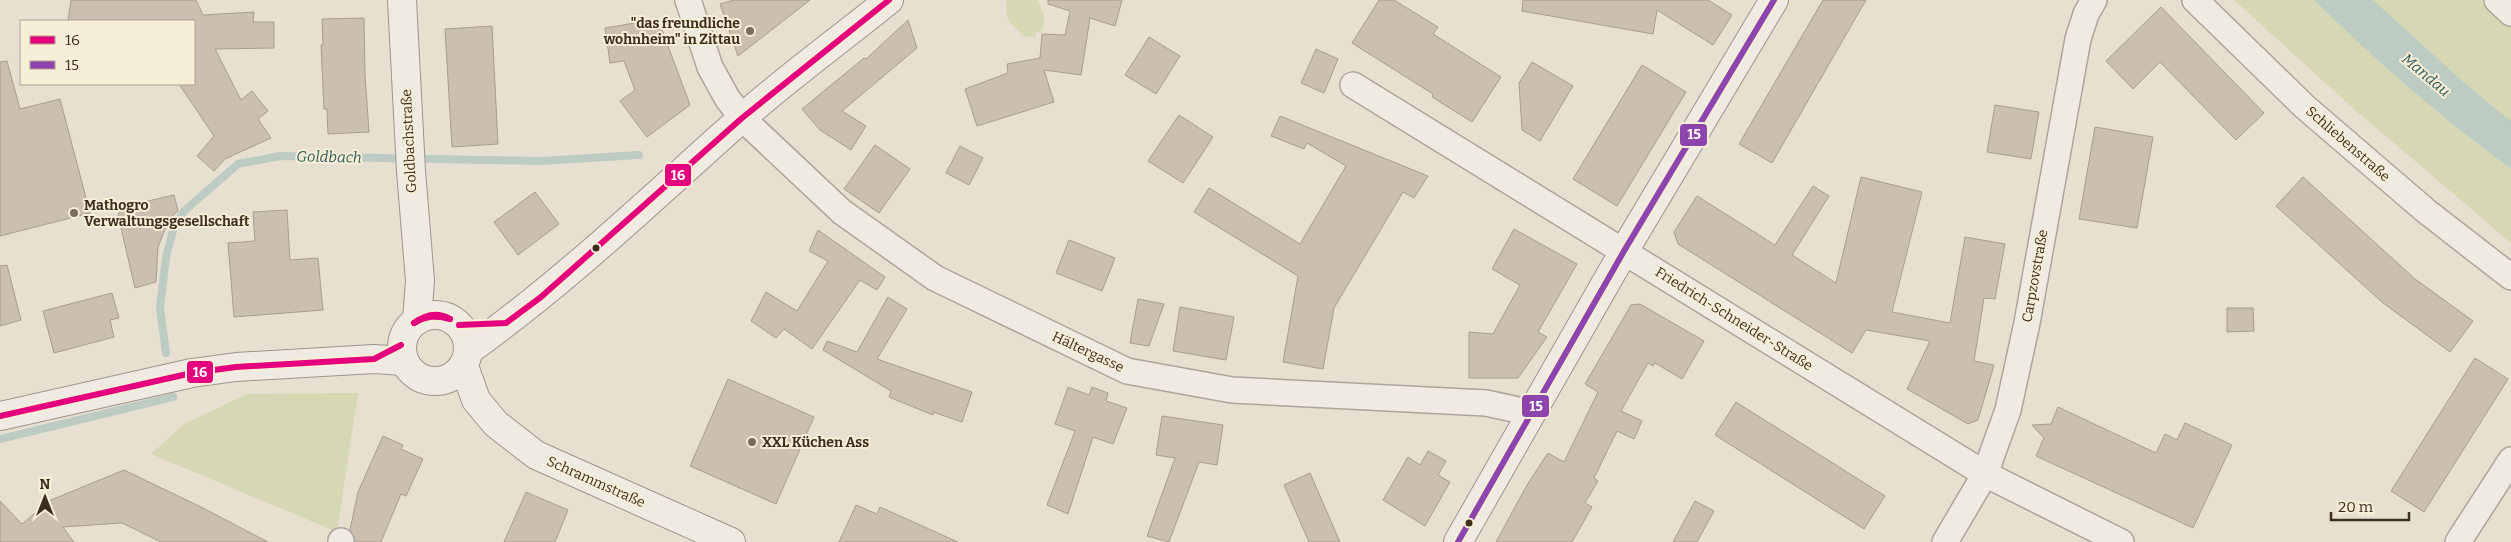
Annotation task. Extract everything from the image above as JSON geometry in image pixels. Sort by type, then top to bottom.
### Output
[{"type":"main road","name":"Goldbachstraße","points":[[402,0],[410,160],[420,281],[425,317]]},
{"type":"main road","points":[[464,347],[506,324],[541,297],[658,195],[742,118],[889,0]]},
{"type":"main road","points":[[1458,542],[1624,251],[1774,0]]},
{"type":"main road","points":[[425,317],[452,319],[464,347],[456,374],[436,382],[416,376],[403,353],[406,331],[425,317]]},
{"type":"main road","name":"Schrammstraße","points":[[464,347],[476,400]]},
{"type":"main road","points":[[0,416],[192,373],[236,367],[374,358],[403,353]]},
{"type":"main road","name":"Schrammstraße","points":[[436,382],[476,400],[496,424],[536,455],[731,542]]},
{"type":"street","name":"Hältergasse","points":[[688,0],[710,67],[727,98],[742,118],[842,212],[935,278],[1127,371],[1232,390],[1486,403],[1532,413]]},
{"type":"street","name":"Carpzovstraße","points":[[1945,542],[1985,474],[2008,410],[2028,323],[2078,39],[2086,14],[2094,0]]},
{"type":"street","name":"Schliebenstraße","points":[[2195,0],[2305,107],[2426,211],[2511,277]]},
{"type":"street","points":[[2497,0],[2511,13]]},
{"type":"street","name":"Friedrich-Schneider-Straße","points":[[1353,85],[1985,474],[2121,542]]},
{"type":"street","points":[[2458,542],[2511,460]]},
{"type":"green space","points":[[1006,0],[1038,0],[1044,16],[1043,31],[1036,32],[1035,37],[1022,36],[1008,19]]},
{"type":"green space","points":[[2234,0],[2314,0],[2410,88],[2511,169],[2511,243],[2355,110]]},
{"type":"green space","points":[[2373,0],[2483,0],[2511,26],[2511,121],[2468,86]]},
{"type":"green space","points":[[358,393],[337,532],[151,454],[184,424],[247,394]]},
{"type":"water","name":"Mandau","points":[[2314,0],[2373,0],[2468,86],[2511,121],[2511,169],[2410,88]]},
{"type":"building","points":[[71,0],[196,0],[203,15],[254,12],[253,22],[274,22],[274,48],[215,49],[241,100],[252,91],[268,111],[258,119],[271,138],[225,159],[214,171],[197,156],[214,136],[180,85],[195,85],[195,20],[68,20]]},
{"type":"building","name":"\"das freundliche wohnheim\" in Zittau","points":[[734,0],[810,0],[738,56],[720,4]]},
{"type":"building","points":[[1048,0],[1122,0],[1115,26],[1090,18],[1081,75],[1044,70],[1054,102],[977,126],[965,89],[1008,73],[1007,64],[1040,58],[1042,34],[1065,35],[1070,11],[1048,4]]},
{"type":"building","points":[[1379,0],[1394,0],[1438,27],[1433,34],[1501,77],[1472,122],[1432,97],[1433,94],[1352,43]]},
{"type":"building","points":[[1523,0],[1708,0],[1732,15],[1713,45],[1657,10],[1653,34],[1522,11]]},
{"type":"building","points":[[1823,0],[1866,0],[1772,163],[1739,144]]},
{"type":"building","points":[[2161,7],[2264,113],[2236,140],[2160,62],[2133,89],[2106,61]]},
{"type":"building","points":[[364,18],[369,132],[328,134],[327,109],[324,109],[321,45],[323,45],[322,19]]},
{"type":"building","points":[[658,19],[690,105],[647,137],[620,101],[635,90],[624,61],[610,63],[605,28]]},
{"type":"building","points":[[908,20],[917,48],[842,111],[866,126],[851,150],[820,130],[802,109],[864,58],[866,59]]},
{"type":"building","points":[[492,26],[498,144],[452,147],[445,29]]},
{"type":"building","points":[[1149,37],[1180,56],[1156,94],[1125,75]]},
{"type":"building","points":[[1316,49],[1338,59],[1324,93],[1301,83]]},
{"type":"building","points":[[7,61],[20,109],[60,99],[90,213],[0,236],[0,62]]},
{"type":"building","points":[[1532,62],[1573,86],[1540,141],[1522,130],[1519,83]]},
{"type":"building","points":[[1642,65],[1686,92],[1617,206],[1573,179]]},
{"type":"building","points":[[1995,105],[2039,112],[2031,159],[1987,152]]},
{"type":"building","points":[[1179,115],[1213,137],[1183,183],[1148,161]]},
{"type":"building","points":[[1280,116],[1428,176],[1414,198],[1403,192],[1334,308],[1323,369],[1283,362],[1298,276],[1194,212],[1209,188],[1300,244],[1346,166],[1307,143],[1304,149],[1271,136]]},
{"type":"building","points":[[2095,127],[2153,137],[2137,228],[2079,219]]},
{"type":"building","points":[[875,145],[910,169],[879,213],[844,189]]},
{"type":"building","points":[[960,146],[983,158],[969,185],[946,173]]},
{"type":"building","points":[[1861,177],[1922,192],[1892,312],[1950,323],[1965,237],[2005,244],[1995,299],[1984,298],[1974,361],[1994,365],[1978,420],[1968,424],[1907,389],[1930,341],[1866,330],[1852,353],[1678,244],[1674,232],[1697,196],[1775,245],[1813,186],[1829,196],[1792,255],[1836,283]]},
{"type":"building","points":[[2303,177],[2415,279],[2473,321],[2450,352],[2383,303],[2276,206]]},
{"type":"building","points":[[535,192],[559,224],[518,255],[494,222]]},
{"type":"building","points":[[174,195],[178,211],[169,219],[158,247],[156,282],[135,288],[118,215],[122,207]]},
{"type":"building","points":[[287,210],[290,260],[318,258],[323,310],[234,317],[228,243],[255,241],[253,212]]},
{"type":"building","points":[[1514,229],[1577,264],[1538,332],[1547,337],[1518,378],[1469,378],[1469,332],[1493,334],[1520,285],[1492,269]]},
{"type":"building","points":[[818,230],[885,277],[877,290],[860,280],[812,349],[784,329],[776,338],[751,321],[766,292],[797,311],[828,261],[809,251]]},
{"type":"building","points":[[1069,240],[1115,258],[1102,291],[1056,273]]},
{"type":"building","points":[[7,265],[21,320],[0,326],[0,266]]},
{"type":"building","points":[[112,293],[119,318],[110,320],[114,337],[54,353],[43,311]]},
{"type":"building","points":[[888,297],[907,309],[877,359],[972,392],[962,422],[933,412],[933,415],[889,397],[891,391],[823,350],[827,341],[857,352]]},
{"type":"building","points":[[1138,299],[1164,304],[1149,346],[1130,343]]},
{"type":"building","points":[[1640,304],[1704,341],[1682,379],[1655,363],[1653,366],[1648,363],[1621,411],[1642,421],[1634,439],[1617,431],[1594,478],[1598,481],[1585,503],[1592,507],[1572,542],[1496,542],[1527,485],[1548,453],[1564,462],[1598,392],[1585,384],[1631,305]]},
{"type":"building","points":[[1180,307],[1234,317],[1226,360],[1173,351]]},
{"type":"building","points":[[2227,308],[2253,308],[2254,331],[2227,332]]},
{"type":"building","points":[[2475,358],[2508,379],[2424,512],[2391,491]]},
{"type":"building","name":"XXL Küchen Ass","points":[[728,379],[814,417],[776,504],[690,466]]},
{"type":"building","points":[[1068,387],[1089,395],[1092,387],[1108,393],[1106,401],[1127,408],[1113,444],[1093,437],[1068,514],[1047,505],[1075,431],[1055,424]]},
{"type":"building","points":[[1736,402],[1885,496],[1864,529],[1715,435]]},
{"type":"building","points":[[2058,407],[2156,453],[2165,434],[2177,440],[2185,423],[2232,445],[2193,528],[2036,456],[2044,438],[2032,425],[2051,424]]},
{"type":"building","points":[[1162,416],[1223,425],[1217,465],[1199,462],[1169,542],[1147,536],[1175,458],[1156,455]]},
{"type":"building","points":[[383,436],[403,445],[401,449],[423,459],[406,496],[401,494],[381,542],[355,542],[350,530],[358,492]]},
{"type":"building","points":[[1428,451],[1446,461],[1438,475],[1450,482],[1425,526],[1383,500],[1408,457],[1420,465]]},
{"type":"building","points":[[124,470],[268,542],[161,542],[122,523],[63,527],[74,542],[0,542],[0,501],[22,524],[51,500]]},
{"type":"building","points":[[1310,473],[1340,542],[1309,542],[1284,485]]},
{"type":"building","points":[[526,492],[568,510],[555,542],[504,542]]},
{"type":"building","points":[[1695,501],[1714,511],[1697,542],[1673,542]]},
{"type":"building","points":[[856,505],[877,514],[880,507],[958,542],[839,542]]},
{"type":"waterway","name":"Goldbach","points":[[166,353],[160,308],[166,257],[174,227],[184,211],[238,164],[280,156],[541,161],[639,155]]},
{"type":"waterway","name":"Goldbach","points":[[0,439],[173,397]]},
{"type":"transit line","name":"16","points":[[459,325],[506,323],[541,297],[742,118],[889,0]]},
{"type":"transit line","name":"15","points":[[1458,542],[1624,251],[1774,0]]},
{"type":"transit line","name":"16","points":[[414,323],[432,315],[450,319]]},
{"type":"transit line","name":"16","points":[[414,323],[432,317],[450,319]]},
{"type":"transit line","name":"16","points":[[0,416],[192,373],[236,367],[374,359],[401,345]]},
{"type":"place","name":"\"das freundliche wohnheim\" in Zittau","points":[[750,31]]},
{"type":"place","name":"Mathogro Verwaltungsgesellschaft","points":[[74,213]]},
{"type":"place","name":"XXL Küchen Ass","points":[[752,442]]}]
